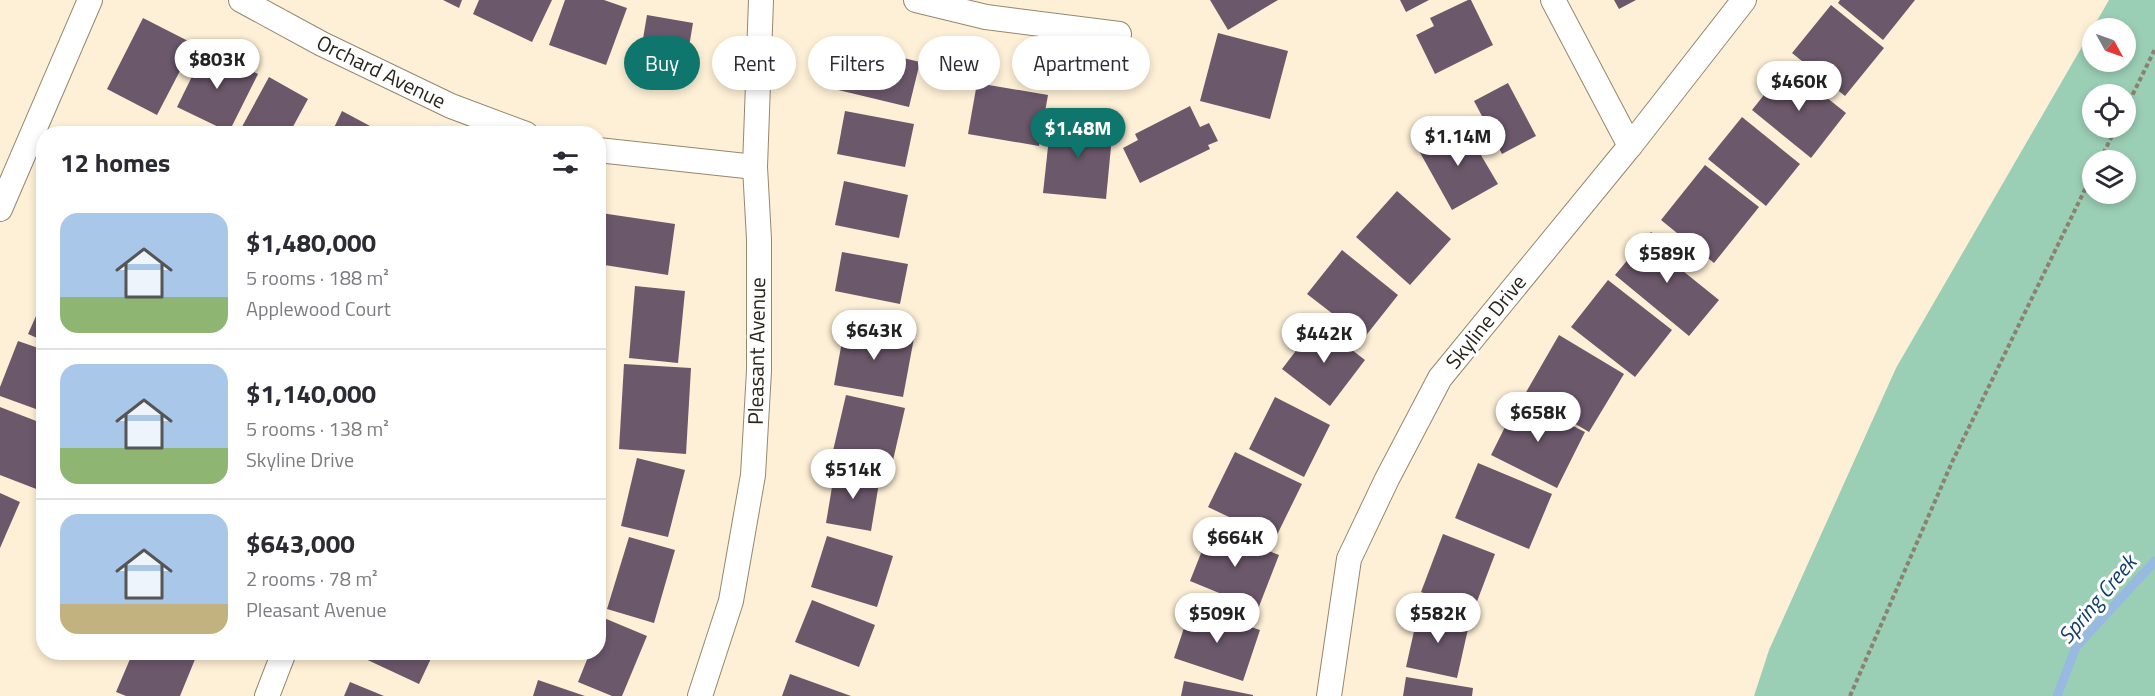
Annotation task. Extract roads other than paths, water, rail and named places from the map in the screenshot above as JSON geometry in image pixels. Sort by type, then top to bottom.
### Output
[{"type":"street","points":[[0,209],[90,0]]},
{"type":"street","name":"Orchard Avenue","points":[[242,0],[322,44],[451,106],[505,126]]},
{"type":"street","name":"Pleasant Avenue","points":[[700,696],[731,600],[753,475],[759,371],[759,240],[755,167],[761,0]]},
{"type":"street","points":[[916,0],[986,17],[1119,34]]},
{"type":"street","points":[[1552,0],[1630,146]]},
{"type":"street","name":"Skyline Drive","points":[[1329,696],[1349,559],[1387,479],[1440,378],[1630,146],[1744,0]]},
{"type":"street","points":[[606,151],[755,167]]},
{"type":"street","points":[[267,696],[281,660]]},
{"type":"waterway","name":"Spring Creek","points":[[2057,696],[2076,647],[2155,561]]}]
